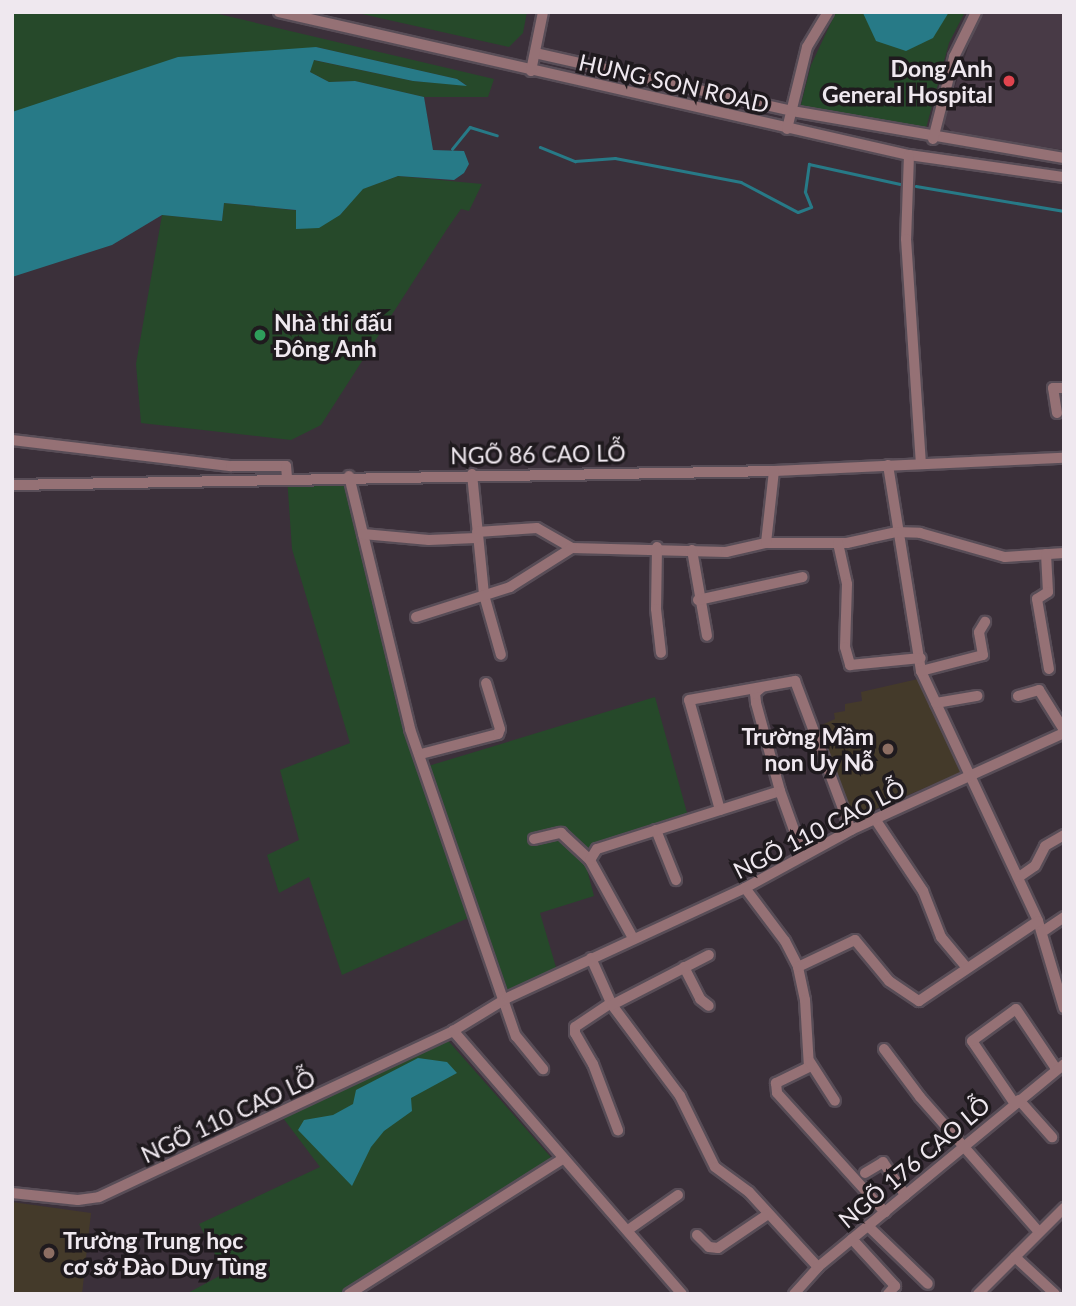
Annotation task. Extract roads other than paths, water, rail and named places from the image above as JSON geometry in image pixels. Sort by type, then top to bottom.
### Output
[{"type":"street","name":"HUNG SON ROAD","points":[[279,12],[909,155],[1064,177]]},
{"type":"street","points":[[531,71],[543,12]]},
{"type":"street","points":[[787,129],[807,47],[828,12]]},
{"type":"street","points":[[933,139],[954,57],[976,12]]},
{"type":"street","points":[[535,53],[792,111],[933,139],[1064,158]]},
{"type":"street","points":[[909,155],[906,239],[921,464]]},
{"type":"street","points":[[1057,413],[1053,387],[1064,388]]},
{"type":"street","points":[[12,440],[231,466],[286,466],[288,477]]},
{"type":"street","name":"NGÕ 86 CAO LỖ","points":[[12,485],[288,477],[774,471],[1064,458]]},
{"type":"street","points":[[888,464],[896,533],[921,658],[921,671],[1038,921],[1064,1006]]},
{"type":"street","points":[[766,544],[774,471]]},
{"type":"street","points":[[472,474],[484,595],[501,655]]},
{"type":"street","points":[[349,476],[406,713],[507,998],[516,1036],[543,1069]]},
{"type":"street","points":[[363,534],[429,540],[537,528],[572,548],[656,547],[726,552],[766,544],[838,543],[896,533],[920,533],[1005,557],[1064,553]]},
{"type":"street","points":[[838,543],[846,584],[845,647],[850,666],[921,658]]},
{"type":"street","points":[[656,547],[656,609],[661,653]]},
{"type":"street","points":[[416,617],[510,587],[572,548]]},
{"type":"street","points":[[692,550],[698,600],[707,636]]},
{"type":"street","points":[[1046,554],[1048,592],[1037,599],[1049,669]]},
{"type":"street","points":[[698,600],[803,577]]},
{"type":"street","points":[[921,671],[983,655],[979,632],[985,622]]},
{"type":"street","points":[[720,810],[689,700],[795,681],[851,830]]},
{"type":"street","points":[[421,754],[498,734],[500,729],[486,683]]},
{"type":"street","points":[[761,688],[755,693],[756,703],[780,791],[803,855]]},
{"type":"street","points":[[1018,696],[1039,690],[1064,732]]},
{"type":"street","points":[[936,704],[976,696]]},
{"type":"street","name":"NGÕ 110 CAO LỖ","points":[[12,1193],[78,1200],[99,1197],[453,1031],[507,998],[745,888],[851,830],[1064,732]]},
{"type":"street","points":[[590,860],[597,849],[780,791]]},
{"type":"street","points":[[875,819],[923,891],[941,937],[967,967]]},
{"type":"street","points":[[656,830],[676,880]]},
{"type":"street","points":[[534,839],[561,833],[590,860],[633,938]]},
{"type":"street","points":[[1019,877],[1035,866],[1045,846],[1064,835]]},
{"type":"street","points":[[745,888],[785,941],[798,967],[810,1062],[835,1101]]},
{"type":"street","points":[[1042,932],[1064,917]]},
{"type":"street","points":[[798,967],[853,940],[889,981],[919,1001],[1038,921]]},
{"type":"street","points":[[618,1130],[593,1064],[575,1034],[575,1027],[611,1004],[709,955]]},
{"type":"street","points":[[591,958],[611,1004],[680,1096],[715,1167],[768,1214],[818,1267]]},
{"type":"street","points":[[684,967],[700,999],[709,1006]]},
{"type":"street","points":[[1052,1137],[1017,1102],[972,1041],[1016,1009],[1060,1067]]},
{"type":"street","points":[[453,1031],[682,1294]]},
{"type":"street","points":[[884,1049],[1039,1232]]},
{"type":"street","points":[[810,1062],[803,1071],[776,1083],[777,1093],[885,1212]]},
{"type":"street","name":"NGÕ 176 CAO LỖ","points":[[794,1294],[818,1267],[1060,1067]]},
{"type":"street","points":[[349,1294],[564,1158]]},
{"type":"street","points":[[865,1173],[883,1162],[905,1195]]},
{"type":"street","points":[[628,1230],[678,1195]]},
{"type":"street","points":[[978,1294],[1064,1208]]},
{"type":"street","points":[[697,1235],[709,1247],[718,1248],[768,1214]]},
{"type":"street","points":[[868,1226],[928,1284]]},
{"type":"street","points":[[852,1239],[895,1286],[888,1294]]},
{"type":"street","points":[[1015,1257],[1055,1294]]},
{"type":"water","points":[[949,12],[933,38],[906,51],[876,41],[863,13]]},
{"type":"water","points":[[316,47],[457,79],[467,86],[413,81],[314,60],[310,72],[329,82],[355,81],[424,97],[433,150],[464,151],[469,164],[464,173],[454,180],[398,176],[363,189],[340,215],[319,228],[296,229],[296,210],[224,203],[222,221],[162,215],[112,245],[12,277],[12,112],[178,57]]},
{"type":"water","points":[[418,1058],[447,1062],[457,1073],[411,1098],[412,1111],[384,1131],[371,1147],[352,1186],[298,1130],[304,1120],[333,1115],[353,1104],[356,1090]]},
{"type":"waterway","points":[[452,149],[470,127],[497,135]]},
{"type":"waterway","points":[[540,147],[575,161],[615,158],[741,182],[798,212],[811,207],[805,192],[809,164],[900,184]]},
{"type":"waterway","points":[[916,186],[1064,211]]},
{"type":"place","name":"Dong Anh General Hospital","points":[[1009,81]]},
{"type":"place","name":"Nhà thi đấu Đông Anh","points":[[260,335]]},
{"type":"place","name":"Trường Mầm non Uy Nỗ","points":[[888,749]]},
{"type":"place","name":"Trường Trung học cơ sở Đào Duy Tùng","points":[[49,1253]]}]
